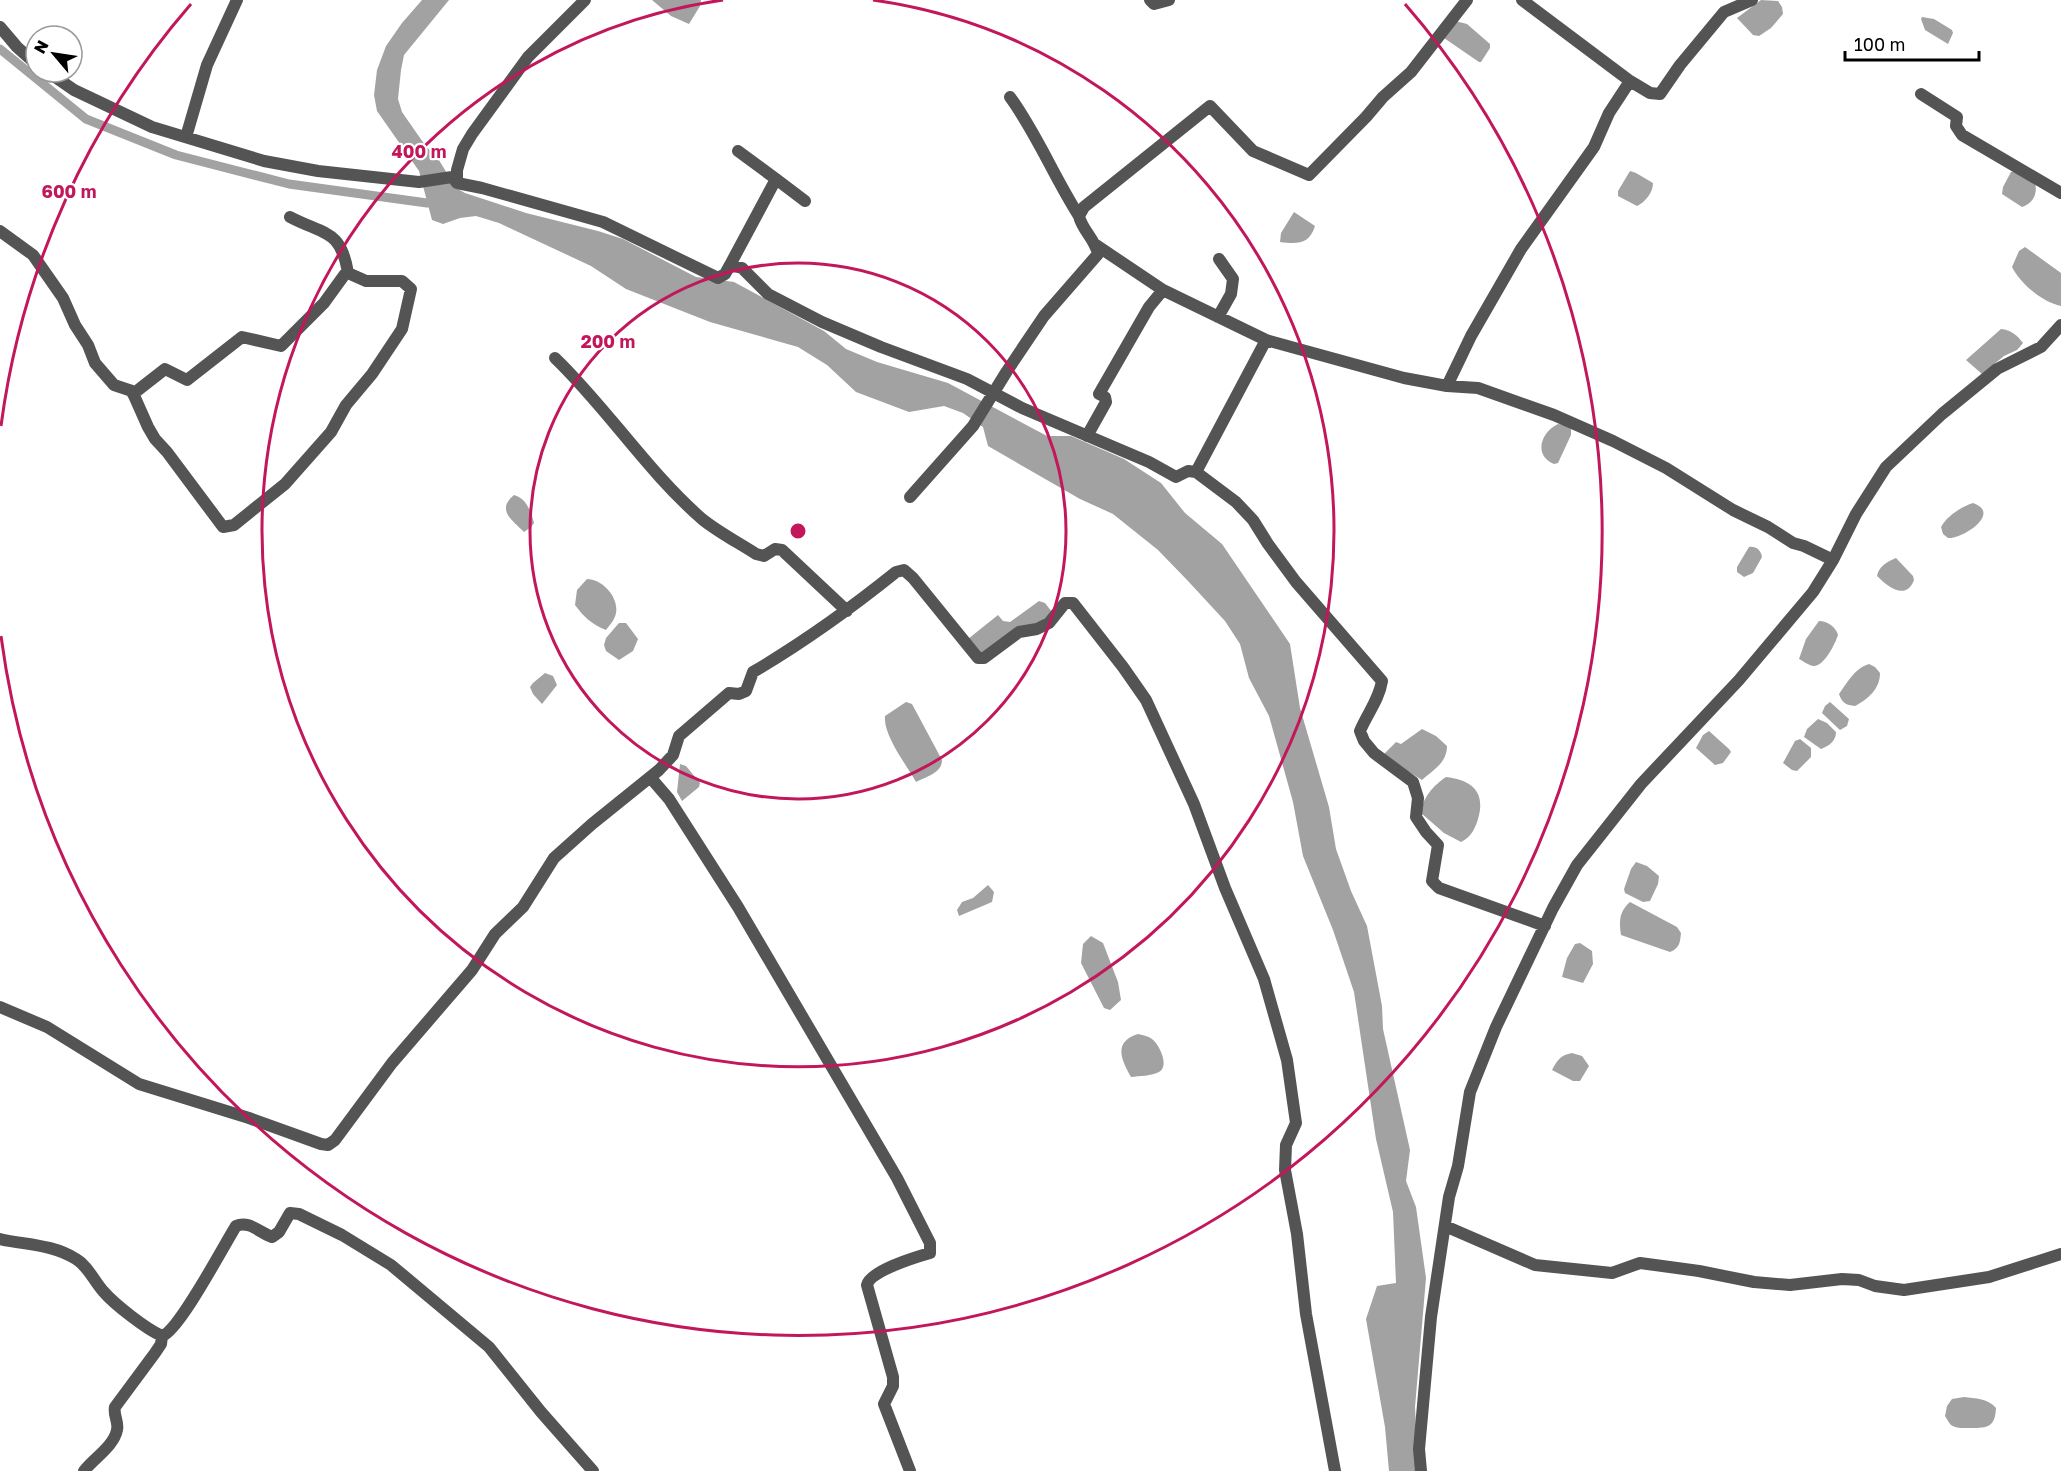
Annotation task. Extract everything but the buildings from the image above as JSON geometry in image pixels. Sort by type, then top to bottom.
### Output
[{"type":"street","points":[[186,137],[207,66],[237,0]]},
{"type":"street","points":[[454,180],[463,149],[472,134],[528,57],[585,0]]},
{"type":"street","points":[[1150,0],[1154,4],[1169,0]]},
{"type":"street","points":[[1079,216],[1084,207],[1210,106],[1253,151],[1309,175],[1383,97],[1411,72],[1467,0]]},
{"type":"street","points":[[1522,0],[1630,81],[1650,93],[1660,94],[1680,65],[1724,12],[1752,0]]},
{"type":"street","points":[[0,27],[24,53]]},
{"type":"street","points":[[1447,386],[1476,326],[1521,249],[1594,147],[1609,113],[1630,81]]},
{"type":"street","points":[[65,84],[115,111],[152,127],[264,161],[318,171],[419,182],[454,180],[603,222],[718,278],[726,274],[776,179]]},
{"type":"street","points":[[1921,94],[1957,117],[1956,126],[1962,135],[2061,194]]},
{"type":"street","points":[[1010,98],[1026,119],[1053,174],[1079,216],[1080,223],[1096,245],[1163,290],[1266,340],[1404,378],[1447,386],[1478,388],[1554,415],[1666,468],[1733,510],[1768,527],[1793,543],[1833,560]]},
{"type":"street","points":[[738,151],[805,201]]},
{"type":"street","points":[[290,217],[324,231],[335,239],[343,249],[348,273]]},
{"type":"street","points":[[0,231],[33,255],[63,298],[95,363],[114,385],[123,386],[133,394],[155,440],[178,466],[220,524],[227,527],[234,525],[285,484],[331,432],[346,405],[372,374],[402,329],[411,295],[408,285],[394,280],[366,281],[348,273]]},
{"type":"street","points":[[910,497],[973,426],[1044,316],[1098,254],[1096,245]]},
{"type":"street","points":[[1218,317],[1231,294],[1233,279],[1219,259]]},
{"type":"street","points":[[730,265],[742,268],[768,294],[822,322],[967,379],[992,396],[1176,477],[1188,471],[1196,472],[1236,502],[1252,520],[1296,582],[1382,681],[1380,695],[1364,719],[1360,731],[1364,741],[1374,753],[1413,782],[1418,798],[1416,817],[1438,845],[1432,881],[1439,888],[1545,926]]},
{"type":"street","points":[[133,394],[165,369],[187,380],[242,337],[281,345],[324,303],[342,277],[348,273]]},
{"type":"street","points":[[1087,436],[1106,402],[1105,397],[1099,393],[1149,308],[1163,290]]},
{"type":"street","points":[[1421,1471],[1419,1449],[1431,1317],[1470,1092],[1496,1027],[1577,865],[1641,784],[1739,680],[1813,592],[1833,560],[1856,514],[1886,467],[1942,414],[1997,369],[2041,347],[2061,325]]},
{"type":"street","points":[[1196,472],[1266,340]]},
{"type":"street","points":[[555,358],[577,379],[655,472],[703,519],[756,554],[764,556],[775,549],[782,550],[847,611]]},
{"type":"street","points":[[0,1006],[47,1027],[139,1084],[328,1145],[335,1140],[392,1064],[472,970],[495,934],[523,907],[554,858],[673,755],[679,736],[720,699],[729,693],[739,694],[746,691],[753,672],[847,611],[896,572],[904,570],[978,658],[984,658],[1018,632],[1037,629],[1049,622],[1065,603],[1073,603],[1146,700],[1194,804],[1225,888],[1264,979],[1287,1060],[1296,1123],[1286,1145],[1285,1170],[1297,1234],[1306,1314],[1335,1471]]},
{"type":"street","points":[[650,777],[669,799],[738,907],[897,1178],[930,1243],[930,1253],[905,1260],[870,1278],[867,1285],[893,1377],[893,1386],[884,1404],[910,1471]]},
{"type":"street","points":[[162,1336],[169,1333],[236,1226],[247,1225],[268,1236],[276,1236],[287,1217],[294,1212],[342,1235],[391,1265],[489,1347],[541,1412],[593,1471]]},
{"type":"street","points":[[1445,1226],[1535,1265],[1612,1273],[1640,1263],[1725,1278],[1790,1285],[1842,1279],[1859,1280],[1875,1286],[1904,1290],[1989,1277],[2061,1254]]},
{"type":"street","points":[[0,1239],[45,1245],[77,1259],[112,1300],[162,1336]]},
{"type":"street","points":[[84,1471],[113,1440],[117,1430],[117,1422],[113,1413],[115,1407],[160,1344],[162,1336]]},
{"type":"shaded area","points":[[422,0],[449,0],[404,55],[398,99],[402,112],[427,148],[434,152],[456,188],[526,213],[623,239],[696,277],[734,282],[824,331],[846,349],[877,362],[948,383],[1047,436],[1071,436],[1124,459],[1161,483],[1185,513],[1222,544],[1290,644],[1300,708],[1329,807],[1336,849],[1367,926],[1382,1006],[1383,1029],[1410,1150],[1406,1181],[1416,1207],[1426,1278],[1415,1407],[1418,1471],[1389,1471],[1385,1427],[1366,1319],[1377,1286],[1396,1283],[1393,1212],[1376,1139],[1354,992],[1333,930],[1303,856],[1293,802],[1269,716],[1249,678],[1240,644],[1225,621],[1158,550],[1113,514],[1080,499],[988,446],[983,427],[963,413],[944,406],[909,412],[856,392],[827,365],[798,347],[710,322],[626,289],[591,266],[499,223],[476,216],[460,218],[443,224],[432,220],[419,171],[377,111],[374,95],[377,70],[386,46]]},
{"type":"shaded area","points":[[652,0],[701,0],[689,24],[671,16]]},
{"type":"shaded area","points":[[1761,0],[1778,1],[1783,14],[1771,28],[1759,36],[1753,35],[1737,18]]},
{"type":"shaded area","points":[[1922,17],[1934,19],[1952,30],[1948,44],[1925,30]]},
{"type":"shaded area","points":[[1455,21],[1467,24],[1490,44],[1481,62],[1444,38]]},
{"type":"shaded area","points":[[1630,171],[1653,183],[1648,197],[1637,206],[1618,196],[1618,191]]},
{"type":"shaded area","points":[[2016,171],[2035,183],[2036,187],[2032,201],[2022,207],[2002,194],[2011,172]]},
{"type":"shaded area","points":[[1294,212],[1315,226],[1309,237],[1302,242],[1280,242],[1281,233]]},
{"type":"shaded area","points":[[2025,247],[2061,273],[2061,306],[2039,296],[2026,285],[2012,267],[2019,251]]},
{"type":"shaded area","points":[[2001,329],[2014,333],[2023,343],[2017,350],[2004,356],[1982,374],[1966,360]]},
{"type":"shaded area","points":[[1558,424],[1566,425],[1571,429],[1571,435],[1558,463],[1554,464],[1543,455],[1542,444],[1547,432]]},
{"type":"shaded area","points":[[514,495],[525,502],[534,523],[524,532],[511,519],[506,510],[506,505]]},
{"type":"shaded area","points":[[1973,503],[1981,507],[1983,513],[1977,525],[1955,537],[1948,538],[1943,534],[1941,527],[1947,519],[1959,509]]},
{"type":"shaded area","points":[[1749,547],[1758,549],[1762,557],[1753,573],[1744,577],[1737,572],[1737,567]]},
{"type":"shaded area","points":[[1896,558],[1914,580],[1911,586],[1902,591],[1891,588],[1877,576],[1882,567]]},
{"type":"shaded area","points":[[587,579],[604,586],[615,601],[615,615],[606,630],[588,620],[575,605],[577,590]]},
{"type":"shaded area","points":[[1039,601],[1045,603],[1052,612],[1048,619],[980,655],[968,639],[998,615],[1003,621],[1010,622]]},
{"type":"shaded area","points":[[1819,621],[1831,625],[1838,635],[1825,659],[1813,666],[1799,659],[1806,639]]},
{"type":"shaded area","points":[[619,623],[626,623],[638,639],[633,651],[619,660],[606,651],[604,645],[606,638]]},
{"type":"shaded area","points":[[1869,664],[1880,673],[1876,689],[1869,697],[1855,706],[1845,703],[1839,694],[1855,672]]},
{"type":"shaded area","points":[[545,673],[553,676],[557,685],[542,704],[530,687]]},
{"type":"shaded area","points":[[906,702],[912,704],[942,760],[936,771],[916,782],[891,740],[885,724],[885,716]]},
{"type":"shaded area","points":[[1830,702],[1849,719],[1847,726],[1840,730],[1822,713]]},
{"type":"shaded area","points":[[1818,719],[1827,723],[1836,732],[1832,743],[1821,749],[1804,737],[1807,729]]},
{"type":"shaded area","points":[[1422,729],[1436,736],[1447,746],[1442,762],[1422,780],[1384,754],[1396,742],[1401,744]]},
{"type":"shaded area","points":[[1709,731],[1731,752],[1723,763],[1715,765],[1696,748],[1703,735]]},
{"type":"shaded area","points":[[1800,739],[1811,748],[1811,757],[1797,771],[1783,763],[1795,741]]},
{"type":"shaded area","points":[[680,764],[686,766],[700,783],[699,787],[682,801],[677,792]]},
{"type":"shaded area","points":[[1446,777],[1470,784],[1480,801],[1475,826],[1470,835],[1461,842],[1444,833],[1421,813],[1429,792]]},
{"type":"shaded area","points":[[1636,862],[1647,866],[1659,876],[1650,901],[1643,902],[1625,893],[1624,889],[1631,869]]},
{"type":"shaded area","points":[[988,885],[994,892],[992,902],[959,916],[957,910],[962,902],[973,898]]},
{"type":"shaded area","points":[[1630,902],[1677,927],[1681,933],[1678,947],[1670,952],[1621,935],[1621,917]]},
{"type":"shaded area","points":[[1091,936],[1103,943],[1118,982],[1121,1000],[1110,1010],[1104,1008],[1081,963],[1083,944]]},
{"type":"shaded area","points":[[1580,943],[1592,951],[1593,964],[1583,983],[1562,977],[1567,958],[1575,944]]},
{"type":"shaded area","points":[[1138,1034],[1149,1037],[1155,1042],[1164,1065],[1159,1072],[1131,1077],[1121,1052],[1125,1042]]},
{"type":"shaded area","points":[[1572,1053],[1582,1056],[1589,1066],[1580,1081],[1573,1081],[1552,1070],[1560,1058]]},
{"type":"shaded area","points":[[1964,1397],[1990,1403],[1996,1408],[1990,1425],[1958,1428],[1951,1425],[1945,1416],[1947,1406],[1952,1399]]},
{"type":"waterway","points":[[0,49],[86,119],[176,155],[289,184],[427,203],[439,201]]}]
